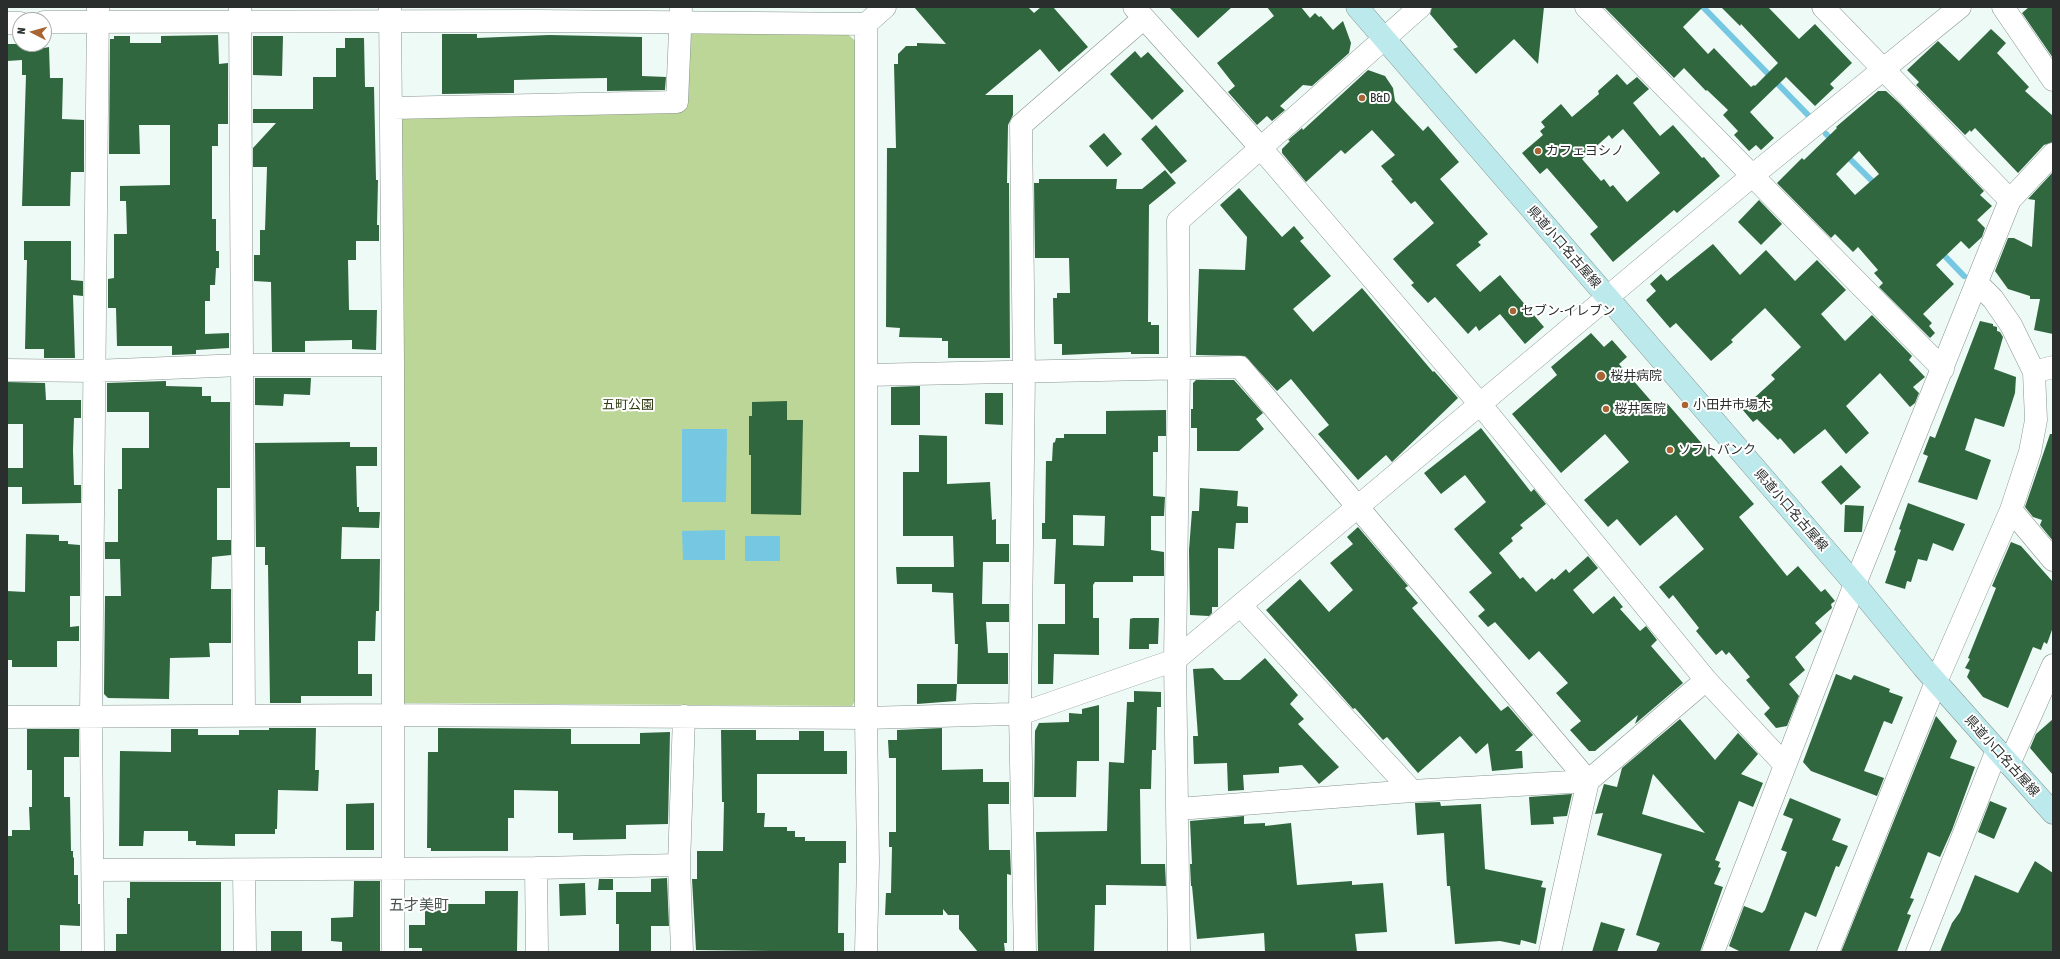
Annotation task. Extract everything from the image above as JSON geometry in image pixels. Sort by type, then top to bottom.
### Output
[{"type":"main road","name":"県道小口名古屋線","points":[[1358,7],[1855,584],[1936,682],[2053,813]]},
{"type":"street","points":[[52,21],[98,14],[537,14],[681,15],[866,24],[885,7]]},
{"type":"street","points":[[1179,952],[1175,660],[1179,369],[1178,221],[1420,7]]},
{"type":"street","points":[[1586,7],[1943,369]]},
{"type":"street","points":[[1823,7],[2010,200]]},
{"type":"street","points":[[7,717],[392,715],[866,718],[1020,714],[1175,660],[1752,176],[1960,7]]},
{"type":"street","points":[[2003,7],[2053,80]]},
{"type":"street","points":[[1025,952],[1020,714],[1024,371],[1021,125],[1139,12],[1260,147],[1480,404],[1706,680],[1785,765]]},
{"type":"street","points":[[93,952],[94,870],[91,716],[93,371],[98,14]]},
{"type":"street","points":[[239,14],[244,716]]},
{"type":"street","points":[[390,14],[393,365],[393,952]]},
{"type":"street","points":[[392,108],[677,102],[681,15]]},
{"type":"street","points":[[866,24],[866,718],[868,862],[866,952]]},
{"type":"street","points":[[1713,952],[1855,584],[2010,200],[2053,154]]},
{"type":"street","points":[[1828,952],[1936,682],[2011,510],[2030,452],[2044,370],[1993,299],[1977,283]]},
{"type":"street","points":[[7,370],[93,371],[242,365],[393,365]]},
{"type":"street","points":[[867,375],[1240,367],[1588,781]]},
{"type":"street","points":[[2011,510],[2053,560]]},
{"type":"street","points":[[1241,606],[1412,791]]},
{"type":"street","points":[[1917,952],[2003,757],[2053,665]]},
{"type":"street","points":[[1550,952],[1588,781],[1706,680]]},
{"type":"street","points":[[682,952],[679,865],[684,716]]},
{"type":"street","points":[[1178,809],[1412,791],[1588,781]]},
{"type":"street","points":[[94,870],[536,868],[679,865]]},
{"type":"street","points":[[536,868],[537,952]]},
{"type":"street","points":[[244,870],[245,952]]},
{"type":"green space","name":"五町公園","points":[[843,30],[860,45],[858,697],[852,706],[399,703],[397,113],[683,106],[689,32]]},
{"type":"water","points":[[682,429],[727,429],[726,502],[682,502]]},
{"type":"water","points":[[725,530],[725,560],[683,560],[682,531]]},
{"type":"water","points":[[745,536],[780,536],[780,561],[745,561]]},
{"type":"building","points":[[914,7],[1028,7],[1034,13],[1041,7],[1053,7],[1088,47],[1059,72],[1040,49],[985,95],[1013,95],[1013,115],[1008,125],[1007,183],[1009,183],[1010,358],[948,358],[948,341],[942,341],[942,338],[899,337],[900,328],[886,327],[887,148],[896,148],[894,64],[898,64],[898,54],[906,46],[917,46],[917,43],[946,44]]},
{"type":"building","points":[[1169,7],[1232,7],[1198,38]]},
{"type":"building","points":[[1267,7],[1301,7],[1310,18],[1315,13],[1319,17],[1321,16],[1333,30],[1343,21],[1351,43],[1349,53],[1312,86],[1303,85],[1280,106],[1285,110],[1272,121],[1267,116],[1257,125],[1228,92],[1235,86],[1217,63],[1274,16]]},
{"type":"building","points":[[1432,7],[1544,7],[1538,64],[1514,39],[1476,74],[1453,49],[1458,47],[1430,14]]},
{"type":"building","points":[[1604,7],[1703,7],[1683,27],[1708,54],[1714,48],[1751,87],[1754,85],[1755,86],[1778,63],[1741,24],[1740,26],[1721,7],[1768,7],[1799,39],[1815,24],[1852,63],[1830,84],[1834,88],[1815,106],[1786,77],[1750,112],[1774,138],[1761,150],[1756,145],[1749,151],[1734,135],[1738,131],[1723,115],[1728,110],[1707,90],[1706,91],[1684,68],[1674,78]]},
{"type":"building","points":[[2029,7],[2053,7],[2053,58],[2022,13]]},
{"type":"building","points":[[1991,29],[2006,43],[1997,53],[2029,87],[2025,91],[2053,116],[2053,142],[2044,145],[2018,173],[1975,128],[1971,132],[1970,130],[1965,135],[1916,85],[1919,82],[1907,70],[1938,41],[1959,61]]},
{"type":"building","points":[[442,34],[477,34],[477,38],[549,35],[642,37],[642,76],[666,77],[665,90],[607,91],[607,78],[550,79],[514,80],[514,93],[442,94]]},
{"type":"building","points":[[218,35],[219,64],[228,63],[228,124],[218,124],[218,146],[212,146],[212,219],[216,219],[216,251],[219,251],[219,268],[216,268],[215,285],[210,285],[210,301],[205,301],[205,334],[229,333],[229,348],[196,350],[196,354],[172,355],[172,346],[117,346],[116,308],[108,308],[108,279],[114,278],[114,234],[127,234],[126,201],[120,201],[120,186],[170,185],[170,125],[139,125],[140,154],[109,154],[110,39],[114,39],[114,36],[130,36],[130,43],[161,43],[161,36]]},
{"type":"building","points":[[253,36],[283,36],[282,76],[253,75]]},
{"type":"building","points":[[345,38],[364,38],[365,87],[374,87],[376,180],[378,180],[377,225],[379,225],[379,241],[356,241],[356,260],[348,260],[349,310],[377,310],[376,350],[352,349],[352,340],[305,341],[305,352],[272,352],[271,282],[254,281],[254,255],[260,255],[260,230],[265,230],[267,167],[253,167],[253,148],[276,123],[253,123],[253,109],[313,109],[313,77],[336,77],[336,48],[345,48]]},
{"type":"building","points":[[7,44],[12,44],[12,52],[49,52],[50,78],[63,78],[62,119],[84,120],[84,172],[71,172],[70,206],[22,206],[26,75],[22,75],[22,60],[7,61]]},
{"type":"building","points":[[1135,51],[1141,58],[1148,52],[1184,91],[1152,120],[1110,74]]},
{"type":"building","points":[[1368,70],[1385,76],[1393,88],[1395,101],[1423,131],[1428,126],[1459,162],[1440,179],[1488,234],[1478,242],[1481,245],[1456,265],[1480,292],[1500,275],[1544,327],[1525,344],[1500,314],[1479,331],[1476,326],[1468,334],[1435,297],[1428,303],[1411,285],[1414,283],[1393,259],[1434,223],[1415,201],[1411,204],[1391,181],[1393,180],[1381,166],[1395,155],[1372,130],[1345,154],[1341,150],[1306,182],[1282,153],[1282,149],[1290,141],[1288,140],[1302,128],[1303,130]]},
{"type":"building","points":[[1617,74],[1627,85],[1637,77],[1649,89],[1633,103],[1660,136],[1673,125],[1720,176],[1677,213],[1674,210],[1613,262],[1590,234],[1598,227],[1547,168],[1540,174],[1522,153],[1543,135],[1540,131],[1545,127],[1541,122],[1561,104],[1572,117],[1599,94],[1598,91]],"holes":[[[1623,129],[1660,173],[1627,202],[1613,185],[1610,187],[1604,179],[1601,181],[1582,159],[1609,135],[1612,139]]]},
{"type":"building","points":[[1878,91],[1886,91],[1984,191],[1980,195],[1992,206],[1977,220],[1985,228],[1982,237],[1969,249],[1961,241],[1936,265],[1954,284],[1923,314],[1932,323],[1929,326],[1935,333],[1930,338],[1879,287],[1883,283],[1874,273],[1878,270],[1858,247],[1853,252],[1835,234],[1831,238],[1777,183],[1802,158],[1804,160],[1837,128],[1836,127]],"holes":[[[1859,151],[1879,174],[1855,195],[1836,174]]]},
{"type":"building","points":[[1156,125],[1187,161],[1171,174],[1141,139]]},
{"type":"building","points":[[1104,133],[1122,154],[1107,167],[1089,146]]},
{"type":"building","points":[[1165,170],[1176,183],[1149,205],[1148,322],[1151,322],[1151,325],[1159,325],[1159,354],[1131,354],[1131,352],[1062,355],[1062,344],[1054,344],[1053,298],[1057,298],[1057,293],[1070,293],[1069,258],[1035,258],[1034,183],[1039,183],[1039,179],[1117,179],[1116,189],[1142,189]]},
{"type":"building","points":[[2053,172],[2053,334],[2034,330],[2040,299],[2030,299],[2030,296],[2008,289],[1995,271],[2008,238],[2014,238],[2032,247],[2035,200],[2028,199]]},
{"type":"building","points":[[1239,188],[1282,237],[1294,226],[1304,238],[1300,241],[1331,276],[1293,309],[1313,332],[1362,288],[1433,372],[1434,371],[1458,398],[1392,462],[1386,455],[1358,480],[1318,434],[1329,425],[1291,379],[1277,391],[1245,356],[1196,355],[1199,269],[1245,270],[1247,237],[1220,205]]},
{"type":"building","points":[[1759,200],[1782,224],[1761,245],[1738,222]]},
{"type":"building","points":[[24,241],[71,241],[71,280],[83,281],[83,296],[73,295],[75,358],[44,358],[44,349],[25,349],[27,260],[24,260]]},
{"type":"building","points":[[1713,244],[1740,275],[1766,250],[1795,281],[1817,260],[1846,290],[1821,314],[1845,341],[1872,315],[1912,356],[1909,360],[1925,377],[1913,387],[1919,393],[1915,403],[1910,407],[1880,373],[1846,406],[1869,433],[1846,454],[1825,429],[1794,454],[1780,438],[1778,440],[1757,419],[1753,422],[1742,409],[1775,379],[1771,375],[1801,347],[1765,308],[1731,340],[1733,342],[1711,361],[1676,323],[1670,328],[1646,300],[1656,291],[1650,284],[1661,274],[1667,281]]},
{"type":"building","points":[[1980,321],[1993,324],[1993,326],[1997,327],[1997,331],[2000,332],[2003,337],[1994,369],[2016,377],[2015,393],[2004,427],[1975,418],[1965,450],[1991,460],[1977,500],[1918,482],[1928,456],[1923,454],[1930,436],[1935,438]]},
{"type":"building","points":[[1591,333],[1604,347],[1612,340],[1627,357],[1619,364],[1658,409],[1666,402],[1754,504],[1739,517],[1787,576],[1798,566],[1821,592],[1825,589],[1835,601],[1831,604],[1832,608],[1815,623],[1822,631],[1795,657],[1805,670],[1789,684],[1799,696],[1787,726],[1776,728],[1764,714],[1770,708],[1746,680],[1750,677],[1729,652],[1726,655],[1722,650],[1716,655],[1696,631],[1699,628],[1673,595],[1669,599],[1659,587],[1704,549],[1676,515],[1640,546],[1617,519],[1608,527],[1584,500],[1629,462],[1605,434],[1561,473],[1512,414],[1557,375],[1551,367]]},
{"type":"building","points":[[255,378],[311,378],[310,395],[284,394],[283,406],[255,405]]},
{"type":"building","points":[[1196,380],[1234,380],[1263,413],[1256,419],[1264,429],[1239,451],[1197,451],[1197,428],[1191,428],[1193,383]]},
{"type":"building","points":[[166,381],[166,386],[202,387],[202,396],[211,396],[211,402],[230,402],[230,488],[217,488],[217,540],[231,540],[231,555],[212,557],[211,589],[231,589],[231,643],[209,643],[210,657],[170,658],[169,699],[108,698],[104,694],[105,596],[121,596],[120,559],[105,559],[105,542],[118,542],[118,489],[122,489],[122,448],[149,448],[149,412],[107,412],[107,383]]},
{"type":"building","points":[[7,382],[45,383],[46,400],[81,400],[81,418],[74,418],[73,450],[74,485],[81,485],[81,503],[22,504],[22,487],[7,487],[7,468],[23,468],[23,424],[7,424]]},
{"type":"building","points":[[920,386],[920,425],[891,425],[891,387]]},
{"type":"building","points":[[985,393],[1003,393],[1003,425],[985,424]]},
{"type":"building","points":[[787,401],[787,420],[803,420],[801,515],[751,514],[751,455],[749,455],[749,416],[752,416],[752,402]]},
{"type":"building","points":[[1166,410],[1166,436],[1158,436],[1158,452],[1153,452],[1153,496],[1165,497],[1164,516],[1151,516],[1151,550],[1164,552],[1164,576],[1133,576],[1133,582],[1095,582],[1093,585],[1093,618],[1099,618],[1099,655],[1054,654],[1053,684],[1038,684],[1038,624],[1065,624],[1065,584],[1054,584],[1056,539],[1042,539],[1042,523],[1045,523],[1046,461],[1052,461],[1053,443],[1055,442],[1056,438],[1064,438],[1064,434],[1106,434],[1106,411]],"holes":[[[1073,515],[1105,516],[1104,546],[1073,545]]]},
{"type":"building","points":[[1481,428],[1531,492],[1534,489],[1546,504],[1520,525],[1523,528],[1511,538],[1513,541],[1499,553],[1520,579],[1523,577],[1536,592],[1552,578],[1554,580],[1566,569],[1569,573],[1588,556],[1598,568],[1573,590],[1593,614],[1614,596],[1623,607],[1620,609],[1640,631],[1646,626],[1657,640],[1651,646],[1683,683],[1635,724],[1638,715],[1595,751],[1589,751],[1570,730],[1581,721],[1556,693],[1568,683],[1539,651],[1529,660],[1495,622],[1488,627],[1478,616],[1485,610],[1469,592],[1492,573],[1454,529],[1486,502],[1465,475],[1441,494],[1424,473]]},
{"type":"building","points":[[2050,434],[2053,434],[2053,541],[2040,525],[2042,520],[2033,517],[2025,507]]},
{"type":"building","points":[[919,435],[947,436],[947,484],[990,482],[992,520],[996,519],[996,544],[1009,544],[1009,562],[983,562],[982,604],[1009,604],[1009,622],[986,622],[988,653],[1008,653],[1008,684],[957,684],[958,644],[955,644],[953,593],[932,592],[932,584],[897,584],[896,567],[954,567],[953,536],[903,536],[903,472],[919,472]]},
{"type":"building","points":[[350,442],[350,447],[377,447],[377,466],[356,466],[357,507],[359,507],[359,512],[380,512],[379,528],[342,527],[341,559],[380,559],[379,611],[376,611],[375,641],[358,641],[358,674],[372,674],[372,696],[301,696],[301,703],[270,703],[268,565],[265,565],[265,547],[256,547],[255,443]]},
{"type":"building","points":[[1841,465],[1861,487],[1841,505],[1821,482]]},
{"type":"building","points":[[1200,488],[1238,491],[1237,506],[1248,507],[1248,523],[1236,523],[1234,549],[1218,548],[1218,607],[1212,607],[1212,613],[1209,616],[1190,615],[1189,550],[1192,511],[1199,511]]},
{"type":"building","points":[[1908,503],[1965,524],[1953,551],[1933,543],[1927,561],[1918,559],[1911,582],[1907,581],[1905,589],[1885,583],[1896,551],[1894,550],[1901,530],[1899,529]]},
{"type":"building","points":[[1845,505],[1864,506],[1862,532],[1844,532]]},
{"type":"building","points":[[1358,527],[1408,586],[1405,588],[1418,603],[1412,608],[1501,711],[1508,706],[1533,735],[1515,751],[1522,751],[1523,768],[1492,771],[1488,743],[1476,754],[1460,736],[1418,773],[1387,737],[1383,740],[1355,708],[1353,709],[1266,610],[1300,579],[1329,612],[1353,590],[1330,563],[1353,544],[1347,537]]},
{"type":"building","points":[[26,534],[59,535],[59,541],[68,541],[68,544],[80,545],[80,596],[70,596],[70,627],[79,626],[79,641],[57,641],[57,667],[12,667],[12,660],[7,660],[7,591],[25,592]]},
{"type":"building","points":[[2011,542],[2021,546],[2053,582],[2053,627],[2047,644],[2044,642],[2041,650],[2033,647],[2008,708],[1983,697],[1967,677],[1970,670],[1965,668],[1970,659],[1968,658],[1996,588],[1992,586]]},
{"type":"building","points":[[1159,618],[1158,644],[1149,644],[1149,649],[1129,649],[1130,619]]},
{"type":"building","points":[[1265,658],[1298,695],[1290,704],[1304,719],[1298,724],[1339,767],[1319,784],[1302,765],[1279,767],[1279,773],[1243,775],[1244,790],[1228,791],[1227,763],[1194,764],[1193,736],[1198,736],[1193,669],[1213,668],[1224,680],[1240,680]]},
{"type":"building","points":[[1836,674],[1851,680],[1854,675],[1890,689],[1889,692],[1903,697],[1892,724],[1884,721],[1864,771],[1884,778],[1877,796],[1811,771],[1803,762]]},
{"type":"building","points":[[917,684],[957,684],[956,701],[917,704]]},
{"type":"building","points":[[1134,691],[1161,692],[1161,707],[1157,707],[1156,750],[1152,750],[1151,789],[1140,789],[1141,864],[1165,864],[1166,886],[1106,885],[1106,905],[1095,905],[1094,952],[1038,952],[1036,832],[1107,831],[1109,762],[1124,763],[1127,702],[1134,702]]},
{"type":"building","points":[[1099,705],[1099,761],[1077,761],[1076,797],[1034,797],[1035,731],[1039,723],[1069,722],[1069,713],[1082,714],[1082,709]]},
{"type":"building","points":[[1936,716],[1957,741],[1950,758],[1975,767],[1952,830],[1940,857],[1928,852],[1910,898],[1914,899],[1907,914],[1911,915],[1897,952],[1841,952]]},
{"type":"building","points":[[1680,719],[1715,760],[1738,733],[1758,754],[1741,774],[1763,783],[1753,807],[1739,801],[1715,860],[1720,862],[1718,867],[1721,868],[1714,884],[1723,887],[1700,952],[1656,952],[1660,943],[1636,935],[1662,854],[1597,835],[1603,813],[1595,814],[1604,784],[1617,787],[1622,768]],"holes":[[[1653,774],[1705,833],[1642,814]]]},
{"type":"building","points":[[2053,719],[2053,775],[2030,748],[2036,734]]},
{"type":"building","points":[[269,728],[316,728],[315,770],[319,770],[318,791],[278,790],[277,829],[275,829],[275,834],[235,834],[235,846],[196,845],[196,841],[188,841],[188,831],[144,831],[143,846],[119,846],[120,751],[171,752],[171,729],[198,729],[198,735],[239,735],[239,730],[269,730]]},
{"type":"building","points":[[438,728],[571,729],[571,744],[640,744],[640,733],[670,732],[668,824],[626,825],[626,839],[573,840],[573,833],[558,833],[558,791],[514,790],[514,818],[508,818],[508,851],[431,851],[431,848],[427,848],[428,752],[438,752]]},
{"type":"building","points":[[942,728],[942,770],[983,769],[983,782],[1009,782],[1009,804],[988,804],[989,850],[1010,850],[1011,875],[1007,874],[1007,943],[1004,943],[1005,952],[978,952],[959,929],[959,915],[948,915],[943,909],[943,915],[885,915],[886,893],[891,893],[892,847],[889,847],[889,832],[896,832],[896,758],[889,758],[888,740],[897,740],[897,730]]},
{"type":"building","points":[[27,729],[79,729],[79,757],[64,757],[64,797],[70,797],[71,851],[73,851],[73,858],[74,857],[74,875],[78,875],[80,926],[60,925],[60,952],[7,952],[7,836],[12,836],[12,830],[30,830],[29,807],[32,807],[32,770],[27,770]]},
{"type":"building","points":[[721,730],[756,730],[756,740],[799,740],[799,731],[824,731],[824,751],[847,751],[847,774],[757,774],[757,813],[765,813],[764,827],[787,827],[787,831],[795,831],[795,837],[805,837],[805,841],[846,841],[846,863],[839,863],[838,933],[844,933],[844,952],[696,950],[692,879],[697,879],[697,851],[723,851],[724,802],[722,802]]},
{"type":"building","points":[[1572,794],[1567,816],[1553,817],[1554,824],[1531,825],[1529,797]]},
{"type":"building","points":[[1790,798],[1841,819],[1832,840],[1848,846],[1839,867],[1836,866],[1816,917],[1805,912],[1789,952],[1741,952],[1729,946],[1744,906],[1762,913],[1765,910],[1787,852],[1781,850],[1793,819],[1783,815]]},
{"type":"building","points":[[1990,801],[2007,808],[1994,839],[1978,832]]},
{"type":"building","points":[[1440,802],[1441,806],[1481,804],[1485,869],[1543,881],[1541,887],[1546,888],[1536,944],[1521,940],[1520,945],[1500,941],[1455,944],[1450,886],[1447,886],[1444,833],[1417,835],[1415,803]]},
{"type":"building","points":[[374,803],[374,850],[346,850],[346,804]]},
{"type":"building","points":[[1244,816],[1244,824],[1265,823],[1265,826],[1291,823],[1297,885],[1352,881],[1352,885],[1383,883],[1387,932],[1355,934],[1357,952],[1265,952],[1264,933],[1197,939],[1191,886],[1190,864],[1192,864],[1190,821]]},
{"type":"building","points":[[2035,861],[2053,873],[2053,952],[1940,952],[1952,923],[1960,912],[1975,875],[2018,893]]},
{"type":"building","points":[[667,878],[669,926],[651,926],[651,952],[619,952],[619,924],[616,924],[616,892],[651,892],[651,879]]},
{"type":"building","points":[[599,879],[613,879],[613,890],[598,890]]},
{"type":"building","points":[[354,881],[380,881],[380,952],[342,952],[342,942],[331,941],[331,918],[353,917]]},
{"type":"building","points":[[130,882],[221,882],[221,952],[116,952],[116,934],[127,934],[127,898],[130,898]]},
{"type":"building","points":[[585,883],[586,915],[560,916],[559,884]]},
{"type":"building","points":[[485,891],[518,891],[517,952],[422,952],[422,948],[409,948],[409,925],[425,925],[425,904],[485,904]]},
{"type":"building","points":[[1601,922],[1625,929],[1617,952],[1592,952]]},
{"type":"building","points":[[271,931],[302,931],[302,952],[271,952]]},
{"type":"waterway","points":[[1703,7],[1809,116]]},
{"type":"waterway","points":[[1826,134],[1833,141]]},
{"type":"waterway","points":[[1845,154],[1877,186]]},
{"type":"waterway","points":[[1940,251],[1964,276]]},
{"type":"place","name":"B&D","points":[[1362,98]]},
{"type":"place","name":"カフェヨシノ","points":[[1538,151]]},
{"type":"place","name":"セブン-イレブン","points":[[1513,311]]},
{"type":"place","name":"桜井病院","points":[[1601,376]]},
{"type":"place","name":"小田井市場木","points":[[1685,405]]},
{"type":"place","name":"桜井医院","points":[[1606,409]]},
{"type":"place","name":"ソフトバンク","points":[[1670,450]]},
{"type":"district","name":"五才美町","points":[[419,905]]}]
